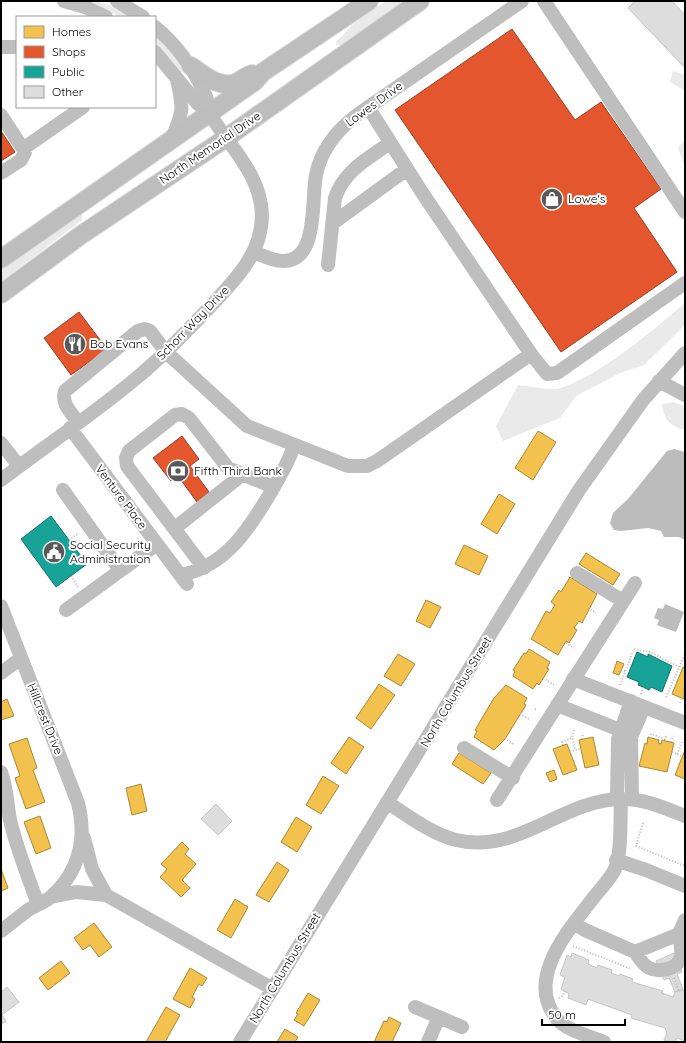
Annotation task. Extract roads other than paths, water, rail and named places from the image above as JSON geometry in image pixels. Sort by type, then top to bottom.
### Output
[{"type":"main road","points":[[1,259],[254,82],[263,72],[370,1]]},
{"type":"main road","name":"North Memorial Drive","points":[[1,294],[81,235],[226,138],[420,1]]},
{"type":"main road","points":[[190,66],[207,77],[227,84],[239,81],[250,74],[263,72]]},
{"type":"street","points":[[64,1],[85,7],[104,16]]},
{"type":"street","points":[[117,1],[141,16]]},
{"type":"street","name":"Lowes Drive","points":[[254,252],[282,261],[294,260],[304,250],[310,238],[314,186],[321,160],[337,133],[347,123],[368,107],[522,1]]},
{"type":"street","points":[[544,1],[685,212]]},
{"type":"street","points":[[156,28],[164,34],[190,66],[206,96],[210,113]]},
{"type":"street","points":[[1,47],[16,47]]},
{"type":"street","points":[[156,53],[177,80],[184,85],[198,104],[210,113]]},
{"type":"street","points":[[171,140],[180,119],[182,110],[177,80]]},
{"type":"street","points":[[368,107],[407,169],[531,354],[548,374],[556,373],[685,283]]},
{"type":"street","points":[[24,148],[82,108]]},
{"type":"street","name":"Schorr Way Drive","points":[[1,480],[133,382],[166,352],[242,271],[254,252],[262,215],[259,200],[248,169],[210,113]]},
{"type":"street","points":[[1,115],[24,148],[24,156],[21,160],[1,173]]},
{"type":"street","points":[[328,265],[335,198],[343,180],[354,168],[390,143]]},
{"type":"street","points":[[333,223],[407,169]]},
{"type":"street","name":"Venture Place","points":[[166,352],[150,331],[145,329],[138,331],[65,391],[63,397],[74,425],[157,544],[184,579],[204,568]]},
{"type":"street","points":[[166,352],[247,426],[294,446],[348,466],[367,466],[531,354]]},
{"type":"street","name":"North Columbus Street","points":[[240,1042],[579,490],[616,436],[659,382],[685,353]]},
{"type":"street","points":[[659,382],[685,395]]},
{"type":"street","points":[[274,488],[228,468],[189,418],[182,414],[175,415],[127,454],[127,466],[204,568],[239,540],[250,527],[274,488],[289,460],[294,446]]},
{"type":"street","points":[[1,443],[19,466]]},
{"type":"street","points":[[175,528],[242,474]]},
{"type":"street","points":[[63,490],[120,570]]},
{"type":"street","points":[[66,610],[157,544]]},
{"type":"street","points":[[577,573],[623,601]]},
{"type":"street","points":[[497,800],[513,778],[573,679],[635,583]]},
{"type":"street","name":"Hillcrest Drive","points":[[1,606],[78,803],[92,869],[102,894]]},
{"type":"street","points":[[1,673],[21,658]]},
{"type":"street","points":[[573,679],[685,723]]},
{"type":"street","points":[[626,731],[631,701]]},
{"type":"street","points":[[557,705],[626,731],[631,737],[615,869],[556,949],[545,986],[548,1002],[557,1020],[570,1028],[604,1042]]},
{"type":"street","points":[[626,731],[644,707]]},
{"type":"street","points":[[464,748],[513,778]]},
{"type":"street","points":[[1,772],[7,791],[11,820],[26,872],[38,904]]},
{"type":"street","points":[[387,802],[434,831],[455,840],[475,843],[506,840],[527,832],[578,807],[623,799],[657,805],[685,816]]},
{"type":"street","name":"Hillcrest Drive","points":[[51,897],[75,865],[80,851],[83,832]]},
{"type":"street","points":[[616,860],[646,870],[685,886]]},
{"type":"street","points":[[1,931],[38,904],[51,897],[76,892],[102,894],[273,989]]},
{"type":"street","points":[[574,923],[585,930],[635,952],[640,961],[648,968],[658,971],[670,968],[678,963],[681,957],[679,934],[685,920]]},
{"type":"street","points":[[635,952],[679,934]]},
{"type":"street","points":[[415,1007],[462,1027]]},
{"type":"street","points":[[428,1042],[439,1017]]},
{"type":"place","name":"Lowe's","points":[[552,199]]},
{"type":"place","name":"Bob Evans","points":[[75,344]]},
{"type":"place","name":"Fifth Third Bank","points":[[178,471]]},
{"type":"place","name":"Social Security Administration","points":[[54,552]]}]
